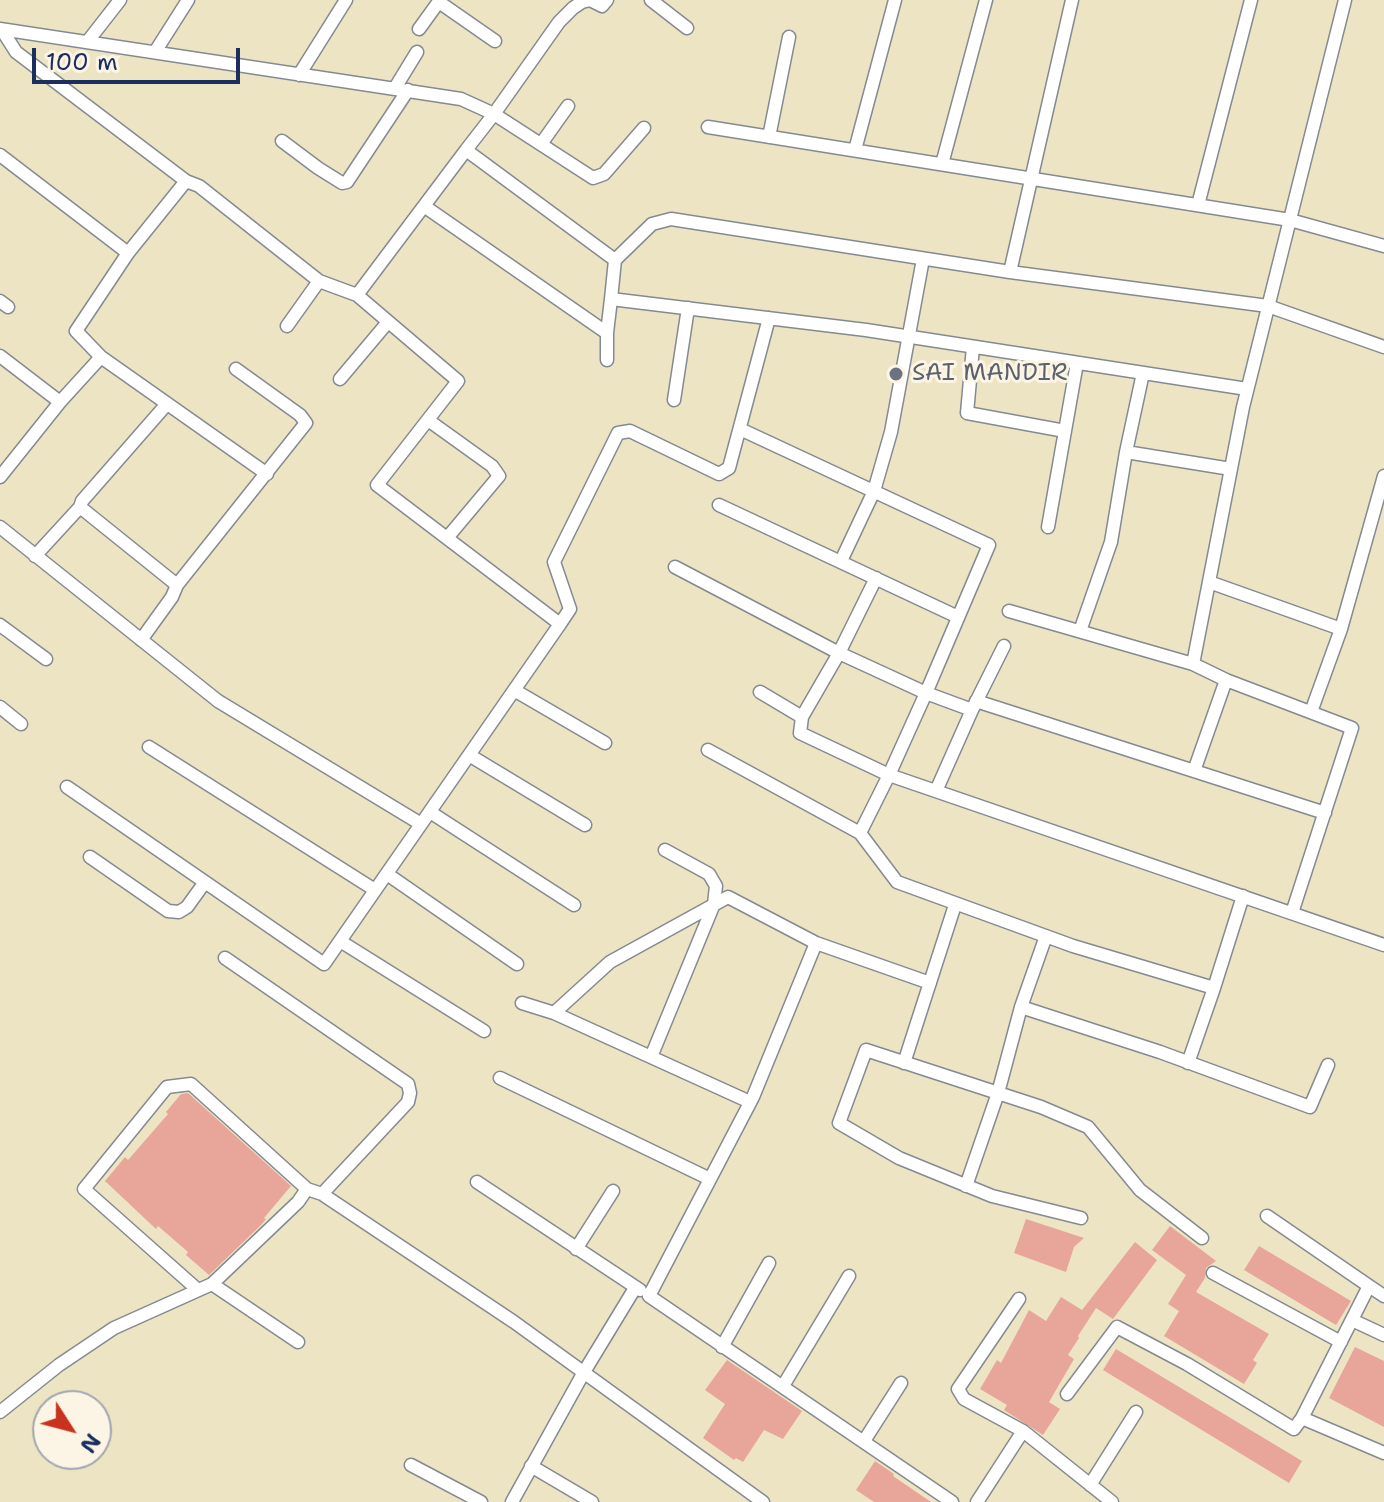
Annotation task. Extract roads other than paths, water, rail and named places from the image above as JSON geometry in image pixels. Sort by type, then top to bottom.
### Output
[{"type":"street","points":[[88,41],[120,0]]},
{"type":"street","points":[[155,52],[188,0]]},
{"type":"street","points":[[299,75],[346,0]]},
{"type":"street","points":[[357,295],[494,114],[559,22],[582,2],[590,0],[602,6],[607,0]]},
{"type":"street","points":[[651,0],[687,28]]},
{"type":"street","points":[[855,150],[895,0]]},
{"type":"street","points":[[942,164],[986,0]]},
{"type":"street","points":[[1010,272],[1072,0]]},
{"type":"street","points":[[1198,205],[1251,0]]},
{"type":"street","points":[[1193,664],[1247,389],[1345,0]]},
{"type":"street","points":[[419,29],[440,1],[495,41]]},
{"type":"street","points":[[1,30],[461,99],[494,114],[593,178],[604,174],[644,128]]},
{"type":"street","points":[[1,30],[16,52],[186,181],[199,186],[319,281],[357,295],[458,381],[377,485],[560,624]]},
{"type":"street","points":[[769,137],[789,37]]},
{"type":"street","points":[[282,141],[318,168],[342,183],[347,182],[402,89],[417,52]]},
{"type":"street","points":[[541,144],[568,106]]},
{"type":"street","points":[[708,127],[1290,220],[1384,246]]},
{"type":"street","points":[[466,150],[615,260]]},
{"type":"street","points":[[0,155],[128,253]]},
{"type":"street","points":[[186,181],[128,253],[76,331],[101,357],[267,474]]},
{"type":"street","points":[[424,206],[607,333]]},
{"type":"street","points":[[607,360],[615,260],[652,224],[671,219],[1010,272],[1268,306],[1384,347]]},
{"type":"street","points":[[841,561],[874,491],[891,432],[923,259]]},
{"type":"street","points":[[287,326],[319,281]]},
{"type":"street","points":[[611,299],[769,318],[1247,389]]},
{"type":"street","points":[[674,400],[688,308]]},
{"type":"street","points":[[67,787],[324,964],[570,609],[554,562],[618,433],[630,431],[719,474],[729,468],[769,318]]},
{"type":"street","points":[[340,379],[388,322]]},
{"type":"street","points":[[973,347],[967,413],[1065,431]]},
{"type":"street","points":[[0,356],[60,402]]},
{"type":"street","points":[[0,477],[101,357]]},
{"type":"street","points":[[1048,527],[1077,363]]},
{"type":"street","points":[[141,640],[177,585],[306,423],[300,415],[236,369]]},
{"type":"street","points":[[1080,631],[1111,542],[1143,373]]},
{"type":"street","points":[[35,556],[166,405]]},
{"type":"street","points":[[428,420],[492,466],[499,476],[447,538]]},
{"type":"street","points":[[740,429],[989,545],[926,693],[860,833]]},
{"type":"street","points":[[1126,452],[1231,469]]},
{"type":"street","points":[[1311,712],[1341,629],[1384,476]]},
{"type":"street","points":[[719,505],[958,617]]},
{"type":"street","points":[[80,507],[177,585]]},
{"type":"street","points":[[0,527],[218,701],[421,824]]},
{"type":"street","points":[[675,567],[839,653],[926,693],[1194,771],[1325,813]]},
{"type":"street","points":[[876,578],[839,653],[802,717],[800,733],[889,775],[1384,945]]},
{"type":"street","points":[[1209,582],[1341,629]]},
{"type":"street","points":[[1009,611],[1193,664],[1226,680],[1352,728],[1292,913]]},
{"type":"street","points":[[2,631],[46,659]]},
{"type":"street","points":[[936,791],[1004,646]]},
{"type":"street","points":[[1194,771],[1226,680]]},
{"type":"street","points":[[514,690],[605,743]]},
{"type":"street","points":[[760,692],[802,717]]},
{"type":"street","points":[[0,707],[21,724]]},
{"type":"street","points":[[149,747],[375,890]]},
{"type":"street","points":[[708,750],[860,833],[897,882],[1046,936],[1214,988]]},
{"type":"street","points":[[469,755],[585,825]]},
{"type":"street","points":[[430,812],[574,905]]},
{"type":"street","points":[[651,1057],[714,904],[716,886],[709,874],[665,850]]},
{"type":"street","points":[[90,857],[168,911],[179,912],[187,907],[205,882]]},
{"type":"street","points":[[387,874],[517,964]]},
{"type":"street","points":[[1188,1063],[1243,896]]},
{"type":"street","points":[[554,1013],[610,962],[728,897],[816,943],[930,983]]},
{"type":"street","points":[[904,1063],[955,905]]},
{"type":"street","points":[[966,1186],[1046,936]]},
{"type":"street","points":[[340,941],[484,1031]]},
{"type":"street","points":[[649,1296],[750,1102],[816,943]]},
{"type":"street","points":[[225,958],[408,1084],[408,1102],[322,1194]]},
{"type":"street","points":[[522,1003],[554,1013],[750,1102]]},
{"type":"street","points":[[1021,1007],[1310,1107],[1328,1065]]},
{"type":"street","points":[[1081,1218],[992,1196],[966,1186],[899,1158],[839,1123],[866,1050],[998,1093],[1088,1127],[1140,1190],[1202,1238]]},
{"type":"street","points":[[500,1078],[710,1179]]},
{"type":"street","points":[[198,1290],[84,1189],[167,1087],[191,1084],[307,1189],[322,1194],[584,1372],[763,1502]]},
{"type":"street","points":[[477,1182],[952,1502]]},
{"type":"street","points":[[0,1412],[59,1365],[114,1328],[212,1284],[298,1202],[307,1189]]},
{"type":"street","points":[[576,1249],[613,1191]]},
{"type":"street","points":[[1267,1216],[1384,1296]]},
{"type":"street","points":[[722,1347],[769,1263]]},
{"type":"street","points":[[1213,1273],[1341,1342]]},
{"type":"street","points":[[783,1386],[849,1276]]},
{"type":"street","points":[[212,1284],[298,1342]]},
{"type":"street","points":[[1067,1394],[1117,1327],[1187,1364],[1294,1429],[1369,1286]]},
{"type":"street","points":[[512,1502],[635,1288]]},
{"type":"street","points":[[1019,1299],[958,1389],[964,1399],[1023,1431],[1112,1502]]},
{"type":"street","points":[[1352,1320],[1384,1335]]},
{"type":"street","points":[[864,1441],[901,1383]]},
{"type":"street","points":[[1090,1485],[1136,1412]]},
{"type":"street","points":[[1302,1418],[1384,1453]]},
{"type":"street","points":[[977,1502],[1023,1431]]},
{"type":"street","points":[[411,1465],[481,1502]]},
{"type":"street","points":[[531,1466],[592,1502]]},
{"type":"place","name":"SAI MANDIR","points":[[896,374]]}]
